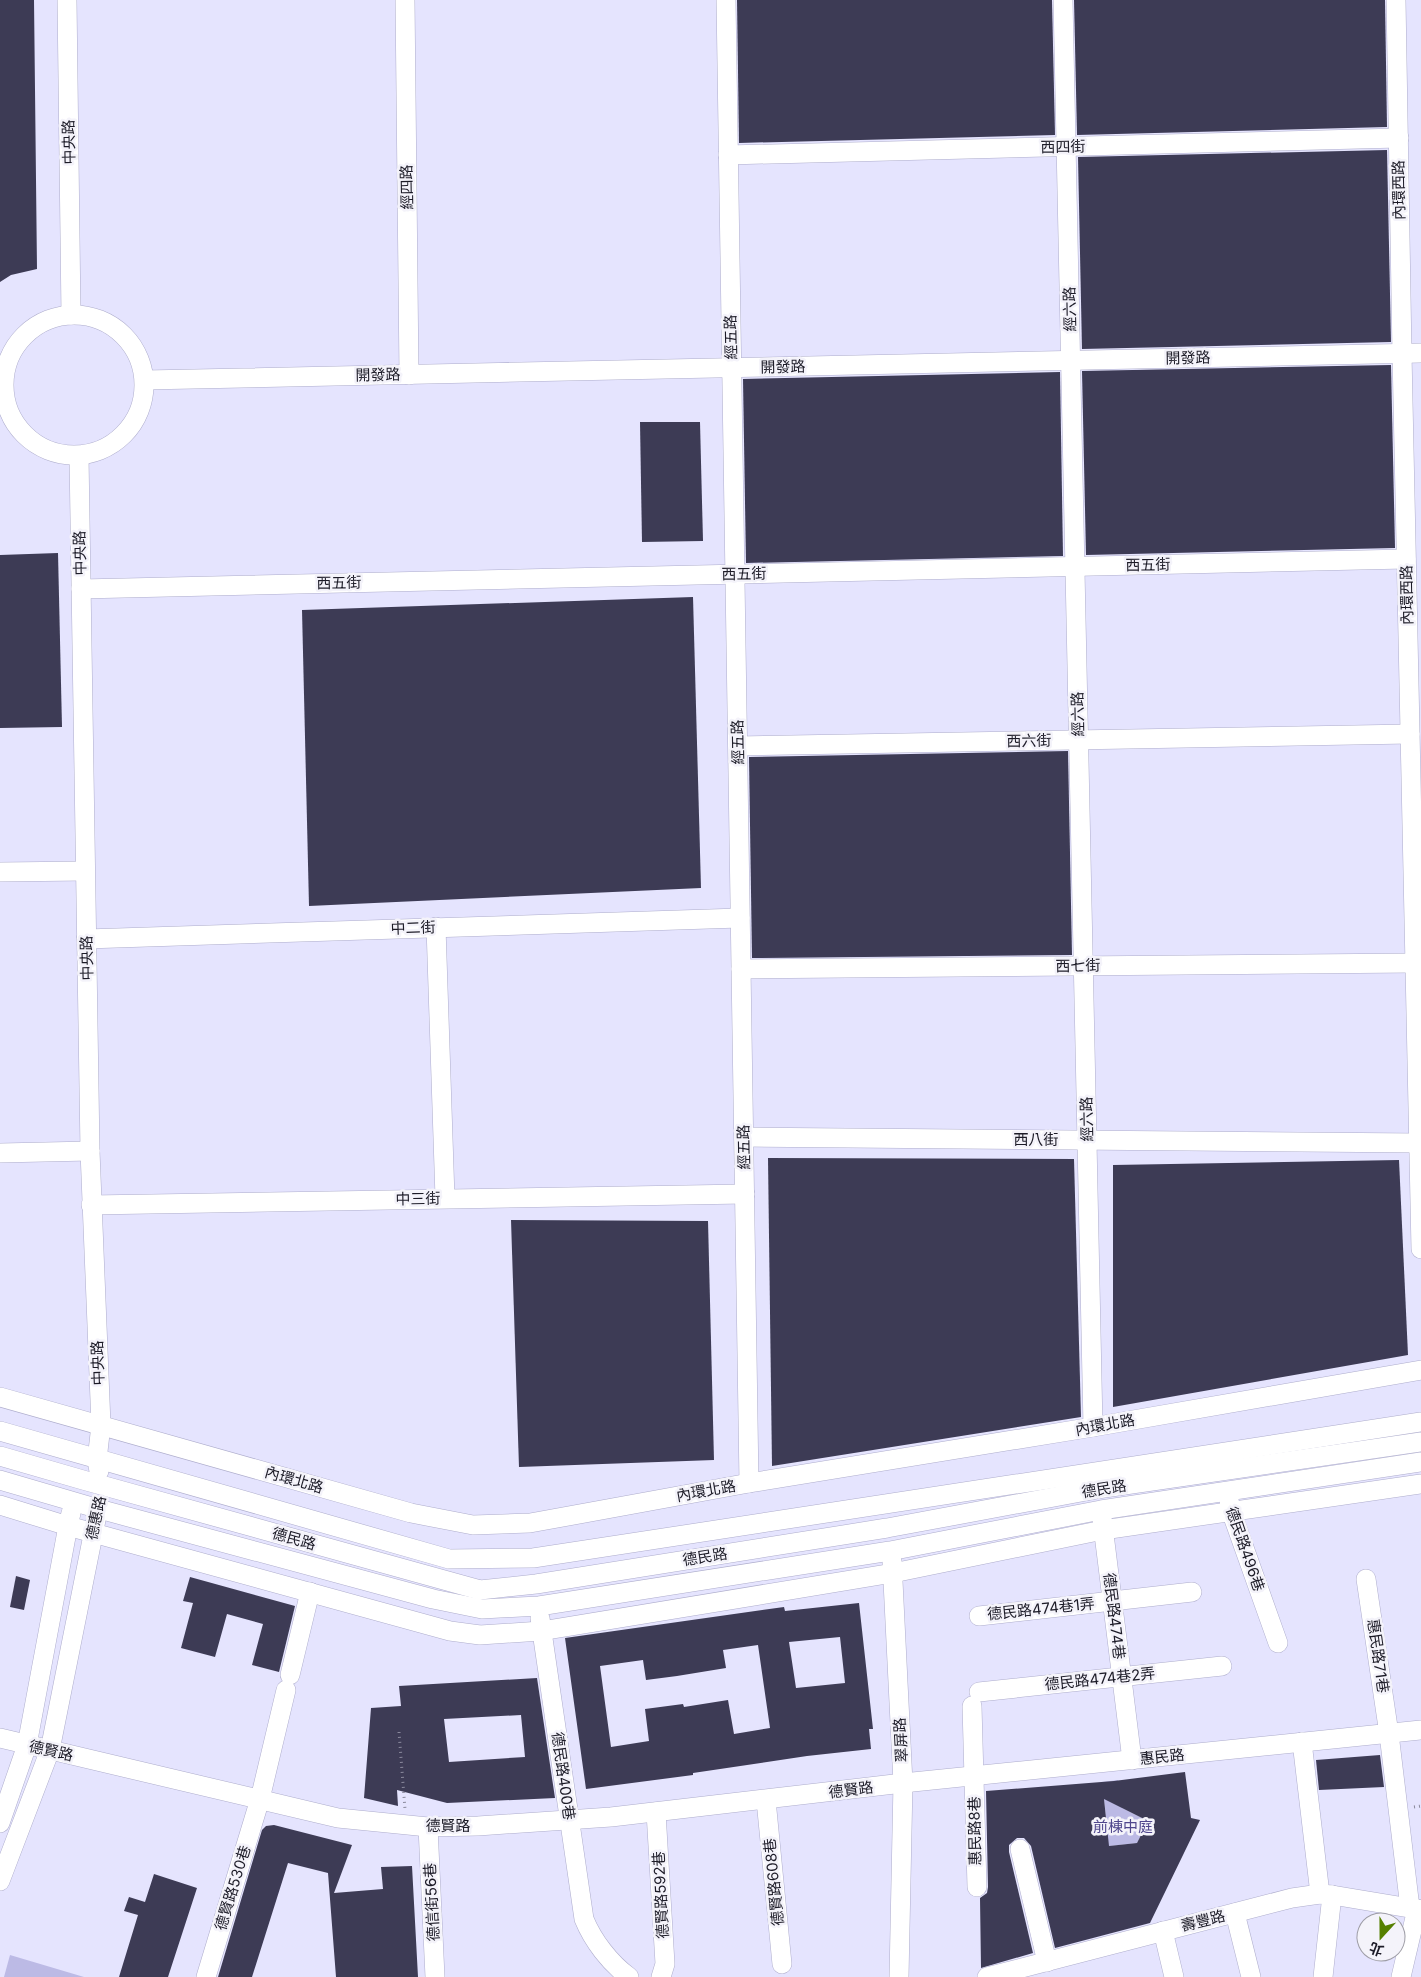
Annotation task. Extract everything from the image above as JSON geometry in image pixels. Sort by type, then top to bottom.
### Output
[{"type":"street","name":"中央路","points":[[67,0],[72,315]]},
{"type":"street","name":"經四路","points":[[405,0],[409,375]]},
{"type":"street","name":"經五路","points":[[726,0],[749,1483]]},
{"type":"street","name":"經六路","points":[[1063,0],[1093,1428]]},
{"type":"street","name":"內環西路","points":[[1396,0],[1421,1249]]},
{"type":"street","name":"西四街","points":[[728,155],[1399,138]]},
{"type":"street","points":[[72,315],[91,317],[111,325],[123,334],[134,347],[141,362],[145,380],[141,408],[132,427],[108,448],[79,456],[58,454],[40,447],[23,433],[8,408],[2,384],[10,355],[17,344],[30,331],[42,322],[72,315]]},
{"type":"street","name":"開發路","points":[[145,380],[1421,354]]},
{"type":"street","name":"中央路","points":[[79,456],[90,1151],[101,1425],[97,1460]]},
{"type":"street","name":"西五街","points":[[81,590],[1406,559]]},
{"type":"street","name":"西六街","points":[[738,746],[1410,734]]},
{"type":"street","points":[[0,872],[85,871]]},
{"type":"street","name":"中二街","points":[[86,939],[740,918]]},
{"type":"street","points":[[436,928],[445,1198]]},
{"type":"street","name":"西七街","points":[[741,969],[1415,962]]},
{"type":"street","name":"西八街","points":[[744,1137],[1419,1143]]},
{"type":"street","points":[[0,1153],[90,1151]]},
{"type":"street","name":"中三街","points":[[92,1205],[745,1194]]},
{"type":"street","name":"內環北路","points":[[0,1397],[411,1513],[473,1525],[530,1523],[749,1483],[1093,1428],[1421,1370]]},
{"type":"street","name":"德民路","points":[[0,1431],[449,1559],[533,1558],[886,1504],[1096,1481],[1221,1462],[1421,1422]]},
{"type":"street","name":"德民路","points":[[1221,1462],[1421,1442]]},
{"type":"street","name":"德民路","points":[[0,1456],[480,1590],[536,1584],[887,1528],[1096,1481]]},
{"type":"street","name":"德惠路","points":[[0,1823],[27,1745],[68,1526],[83,1480],[97,1460]]},
{"type":"street","name":"德惠路","points":[[0,1882],[50,1750],[103,1486],[97,1460]]},
{"type":"street","name":"德民路496巷","points":[[1221,1462],[1231,1511],[1278,1643]]},
{"type":"street","name":"德民路","points":[[0,1480],[99,1509],[433,1599],[482,1608],[539,1606],[890,1551],[1101,1510],[1421,1462]]},
{"type":"street","name":"德民路474巷","points":[[1096,1481],[1132,1760]]},
{"type":"street","points":[[0,1505],[68,1526],[310,1592],[458,1632],[480,1635],[541,1630],[893,1573],[1103,1530],[1421,1484]]},
{"type":"street","name":"翠屏路","points":[[886,1504],[893,1573],[903,1783],[899,1977]]},
{"type":"street","name":"德民路400巷","points":[[533,1558],[541,1630],[584,1919],[590,1934],[630,1977]]},
{"type":"street","name":"惠民路71巷","points":[[1366,1579],[1416,1909],[1401,1977]]},
{"type":"street","name":"德賢路530巷","points":[[206,1977],[260,1799],[310,1592]]},
{"type":"street","name":"德民路474巷1弄","points":[[979,1616],[1192,1592]]},
{"type":"street","name":"德民路474巷2弄","points":[[976,1699],[1121,1676],[1222,1666]]},
{"type":"street","name":"惠民路8巷","points":[[976,1699],[974,1776],[977,1887]]},
{"type":"street","name":"惠民路","points":[[903,1783],[1421,1730]]},
{"type":"street","name":"德賢路","points":[[0,1738],[338,1818],[428,1827],[478,1826],[656,1812],[903,1783]]},
{"type":"street","points":[[1302,1742],[1326,1895],[1323,1977]]},
{"type":"street","name":"德賢路608巷","points":[[766,1800],[782,1964]]},
{"type":"street","name":"德賢路592巷","points":[[656,1812],[665,1964],[661,1977]]},
{"type":"street","name":"德信街56巷","points":[[428,1827],[435,1977]]},
{"type":"street","points":[[1020,1849],[1047,1962]]},
{"type":"street","name":"壽豐路","points":[[987,1977],[1292,1898],[1326,1895],[1416,1909]]},
{"type":"street","points":[[1235,1913],[1251,1977]]},
{"type":"street","points":[[1163,1931],[1174,1977]]},
{"type":"path","points":[[400,1732],[406,1824]]},
{"type":"green space","name":"前棟中庭","points":[[1118,1780],[1122,1808],[1148,1821],[1137,1843],[1100,1847],[1107,1825],[1102,1782]]},
{"type":"green space","points":[[10,1955],[84,1977],[4,1977]]},
{"type":"building","points":[[0,0],[34,0],[37,269],[11,275],[0,282]]},
{"type":"building","points":[[737,0],[1052,0],[1055,135],[739,143]]},
{"type":"building","points":[[1074,0],[1385,0],[1387,127],[1077,135]]},
{"type":"building","points":[[1387,150],[1391,342],[1082,349],[1078,157]]},
{"type":"building","points":[[1391,365],[1395,548],[1086,555],[1082,371]]},
{"type":"building","points":[[1060,372],[1063,556],[746,563],[743,379]]},
{"type":"building","points":[[640,422],[700,422],[703,541],[642,542]]},
{"type":"building","points":[[58,553],[62,727],[0,728],[0,555]]},
{"type":"building","points":[[693,597],[701,888],[309,906],[302,610]]},
{"type":"building","points":[[1068,751],[1072,955],[752,958],[749,757]]},
{"type":"building","points":[[768,1158],[1074,1159],[1081,1417],[772,1466]]},
{"type":"building","points":[[1399,1160],[1408,1355],[1113,1407],[1113,1165]]},
{"type":"building","points":[[511,1220],[708,1221],[714,1460],[519,1467]]},
{"type":"building","points":[[16,1576],[30,1580],[24,1610],[10,1607]]},
{"type":"building","points":[[190,1577],[295,1606],[279,1672],[252,1665],[263,1624],[227,1614],[215,1657],[181,1648],[193,1603],[183,1601]]},
{"type":"building","points":[[859,1603],[873,1729],[869,1729],[871,1749],[807,1756],[693,1773],[693,1775],[586,1789],[565,1638],[784,1607],[785,1611]],"holes":[[[840,1637],[845,1683],[796,1688],[789,1642]],[[758,1645],[770,1728],[734,1734],[728,1700],[684,1707],[683,1704],[645,1709],[649,1741],[611,1747],[600,1666],[643,1660],[646,1680],[677,1676],[726,1668],[723,1650]]]},
{"type":"building","points":[[537,1678],[555,1798],[447,1803],[397,1790],[398,1806],[364,1798],[371,1708],[401,1706],[399,1686]],"holes":[[[521,1715],[525,1757],[449,1762],[444,1719]]]},
{"type":"building","points":[[1380,1755],[1384,1787],[1319,1790],[1316,1760]]},
{"type":"building","points":[[1185,1772],[1191,1818],[1200,1820],[1150,1923],[1055,1948],[1031,1846],[1024,1838],[1017,1838],[1009,1845],[1009,1852],[1033,1953],[981,1968],[980,1898],[987,1893],[988,1887],[986,1791],[1114,1781]],"holes":[[[1104,1799],[1148,1821],[1137,1843],[1109,1846]]]},
{"type":"building","points":[[274,1825],[352,1845],[334,1893],[383,1889],[381,1867],[412,1866],[418,1977],[336,1977],[328,1873],[288,1863],[252,1977],[218,1977],[262,1830],[266,1826]]},
{"type":"building","points":[[154,1874],[197,1888],[168,1977],[119,1977],[138,1915],[124,1911],[129,1897],[145,1902]]}]
